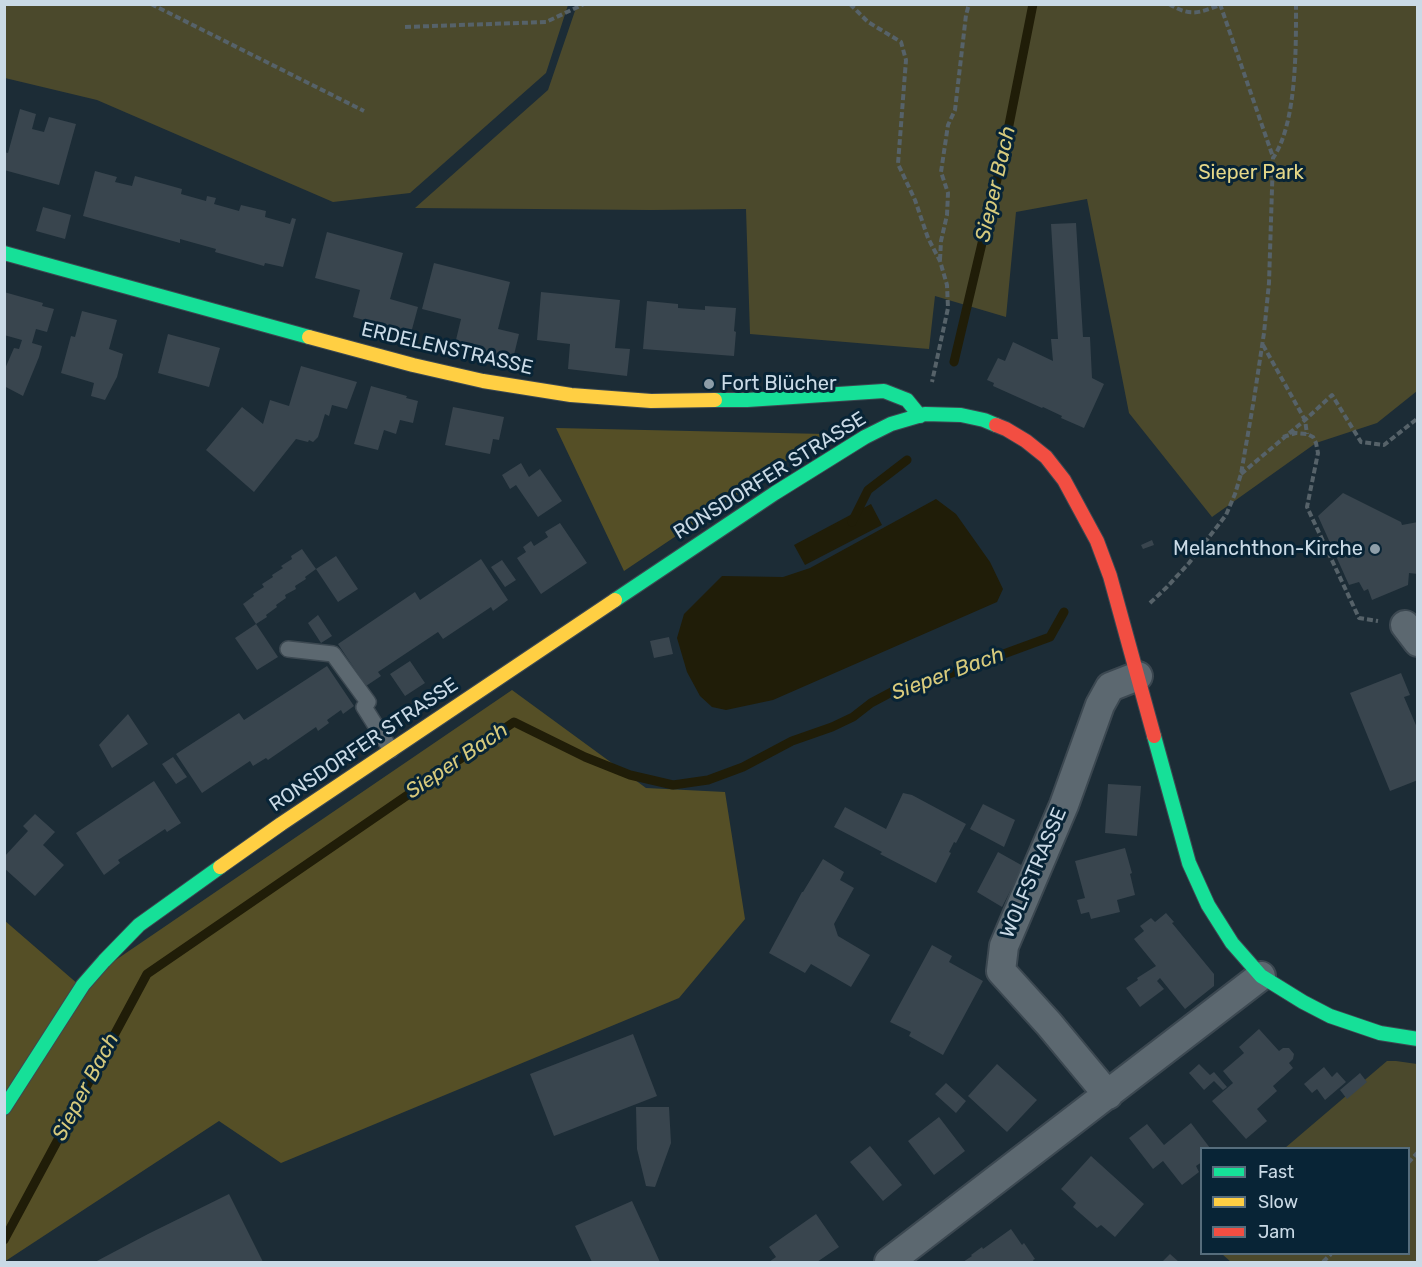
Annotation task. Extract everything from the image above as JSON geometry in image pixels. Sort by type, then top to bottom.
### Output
[{"type":"main road","name":"ERDELENSTRASSE","points":[[4,253],[413,365],[483,381],[571,395],[651,401],[747,400],[884,391],[907,400],[922,415]]},
{"type":"main road","name":"RONSDORFER STRASSE","points":[[4,1107],[83,985],[139,925],[281,824],[775,493],[865,437],[891,424],[922,415],[961,415],[984,420],[1006,429],[1046,457],[1064,480],[1097,541],[1110,576],[1188,863],[1208,906],[1232,943],[1261,976],[1330,1016],[1380,1034],[1418,1039]]},
{"type":"street","name":"WOLFSTRASSE","points":[[1108,1095],[1001,971],[1004,946],[1064,805],[1100,705],[1110,687],[1138,676]]},
{"type":"street","points":[[898,1260],[1261,976]]},
{"type":"lane","points":[[288,649],[333,654],[369,702],[364,706],[391,750]]},
{"type":"path","points":[[151,4],[364,111]]},
{"type":"path","points":[[405,27],[546,22],[584,4]]},
{"type":"path","points":[[850,4],[868,22],[901,42],[906,60],[898,165],[940,261],[947,285],[948,308],[922,415]]},
{"type":"path","points":[[940,261],[948,193],[940,172],[948,125],[955,110],[969,4]]},
{"type":"path","points":[[1121,616],[1144,608],[1167,587],[1226,515],[1241,474],[1263,345],[1269,283],[1273,158],[1220,5],[1195,14],[1179,10],[1169,4]]},
{"type":"path","points":[[1273,158],[1286,132],[1290,107],[1295,65],[1296,4]]},
{"type":"path","points":[[1263,345],[1305,420],[1306,434]]},
{"type":"path","points":[[1241,474],[1332,395],[1362,442],[1384,445],[1418,418]]},
{"type":"path","points":[[1283,437],[1296,433],[1306,434],[1316,443],[1318,453],[1307,507],[1359,618],[1411,633]]},
{"type":"green space","points":[[5,4],[568,5],[546,73],[410,193],[333,202],[97,100],[5,78]]},
{"type":"green space","name":"Sieper Park","points":[[577,5],[1417,5],[1417,391],[1377,423],[1316,443],[1212,517],[1129,413],[1087,199],[1016,212],[1006,317],[935,296],[929,349],[750,334],[746,209],[415,208],[548,90]]},
{"type":"green space","points":[[1387,1061],[1417,1064],[1417,1262],[1231,1262],[1223,1255],[1410,1255],[1410,1147],[1286,1147]]},
{"type":"shaded area","points":[[556,428],[825,434],[624,571]]},
{"type":"shaded area","points":[[936,499],[956,514],[990,562],[1003,589],[997,602],[773,700],[726,710],[712,707],[700,696],[687,672],[677,638],[684,614],[722,576],[783,577],[810,568]]},
{"type":"shaded area","points":[[871,504],[882,525],[805,565],[794,545]]},
{"type":"shaded area","points":[[512,690],[646,788],[725,792],[745,919],[679,998],[281,1163],[219,1121],[4,1262],[4,920],[79,985]]},
{"type":"building","points":[[20,109],[36,114],[32,129],[44,132],[49,117],[76,124],[59,185],[4,170],[4,152],[8,153]]},
{"type":"building","points":[[95,171],[117,177],[115,182],[132,186],[135,176],[182,189],[181,194],[206,201],[207,196],[216,198],[214,204],[239,211],[241,205],[266,211],[265,217],[290,224],[292,218],[296,219],[283,267],[265,263],[264,266],[180,239],[180,243],[83,216]]},
{"type":"building","points":[[43,207],[71,215],[65,239],[36,231]]},
{"type":"building","points":[[1076,223],[1083,337],[1090,337],[1092,378],[1104,384],[1084,428],[1043,407],[993,386],[994,383],[987,380],[998,358],[1005,361],[1013,342],[1053,361],[1051,339],[1058,339],[1051,224]]},
{"type":"building","points":[[327,232],[403,253],[390,299],[418,307],[411,333],[353,317],[360,290],[315,278]]},
{"type":"building","points":[[434,263],[510,282],[498,329],[519,334],[513,359],[455,344],[461,319],[422,309]]},
{"type":"building","points":[[4,292],[43,303],[42,306],[54,309],[47,332],[36,329],[32,343],[42,346],[23,396],[4,386],[4,371],[14,348],[19,349],[22,340],[4,335]]},
{"type":"building","points":[[541,292],[620,300],[615,348],[630,349],[627,376],[568,369],[570,344],[537,340]]},
{"type":"building","points":[[647,301],[678,304],[678,308],[705,310],[705,306],[736,308],[734,356],[643,349]]},
{"type":"building","points":[[82,311],[117,320],[109,349],[123,354],[117,377],[105,400],[91,396],[94,383],[61,373],[71,336],[75,337]]},
{"type":"building","points":[[168,334],[220,348],[209,387],[158,373]]},
{"type":"building","points":[[301,366],[357,382],[347,409],[332,405],[329,416],[325,414],[318,437],[313,442],[296,439],[254,492],[206,450],[242,407],[263,424],[270,400],[289,406]]},
{"type":"building","points":[[371,386],[418,401],[413,423],[400,420],[396,434],[384,430],[378,450],[354,444]]},
{"type":"building","points":[[453,407],[504,417],[499,440],[493,439],[490,454],[445,445]]},
{"type":"building","points":[[521,463],[529,477],[540,469],[562,501],[538,517],[516,485],[510,489],[502,475]]},
{"type":"building","name":"Melanchthon-Kirche","points":[[1343,493],[1401,522],[1402,525],[1418,522],[1418,574],[1409,573],[1408,585],[1372,600],[1368,589],[1364,591],[1359,582],[1349,585],[1318,516]]},
{"type":"building","points":[[560,523],[587,563],[541,594],[517,558],[526,552],[523,547],[531,541],[534,546],[548,537],[545,532]]},
{"type":"building","points":[[1152,540],[1154,545],[1143,549],[1141,545]]},
{"type":"building","points":[[302,549],[316,569],[295,586],[296,589],[285,595],[286,598],[266,615],[267,617],[256,624],[243,604],[264,587],[262,584],[273,577],[272,575],[283,568],[281,566],[292,559],[291,556]]},
{"type":"building","points":[[336,556],[358,589],[338,602],[316,569]]},
{"type":"building","points":[[481,559],[508,600],[493,611],[491,607],[443,639],[438,632],[378,672],[381,676],[366,686],[338,644],[415,592],[420,600]]},
{"type":"building","points":[[502,560],[516,580],[505,587],[491,567]]},
{"type":"building","points":[[318,615],[332,636],[321,643],[308,623]]},
{"type":"building","points":[[256,624],[278,657],[257,670],[235,638]]},
{"type":"building","points":[[669,637],[673,654],[654,658],[650,641]]},
{"type":"building","points":[[410,661],[425,683],[405,696],[390,674]]},
{"type":"building","points":[[327,666],[354,706],[343,714],[341,710],[327,720],[329,723],[318,731],[316,727],[268,760],[266,758],[253,766],[250,761],[202,793],[176,754],[239,713],[244,720]]},
{"type":"building","points":[[1401,673],[1410,695],[1404,697],[1418,730],[1418,780],[1390,791],[1350,693]]},
{"type":"building","points":[[128,714],[148,744],[112,768],[99,745]]},
{"type":"building","points":[[173,757],[187,777],[176,784],[162,764]]},
{"type":"building","points":[[154,781],[181,823],[167,832],[165,829],[118,860],[120,863],[104,875],[76,833]]},
{"type":"building","points":[[1108,784],[1141,786],[1137,836],[1105,833]]},
{"type":"building","points":[[903,793],[912,795],[966,824],[956,843],[954,842],[936,883],[834,827],[845,807],[886,829]]},
{"type":"building","points":[[983,804],[1015,820],[1004,847],[970,829]]},
{"type":"building","points":[[35,814],[55,832],[43,845],[64,865],[35,896],[4,868],[4,857],[28,831],[23,826]]},
{"type":"building","points":[[1125,848],[1135,895],[1117,900],[1120,912],[1091,919],[1089,912],[1081,914],[1077,900],[1085,898],[1075,861]]},
{"type":"building","points":[[998,852],[1023,866],[1002,907],[977,892]]},
{"type":"building","points":[[823,859],[844,872],[840,880],[854,888],[834,924],[838,936],[870,955],[851,987],[811,964],[805,973],[769,953]]},
{"type":"building","points":[[1166,913],[1214,974],[1214,986],[1185,1009],[1160,978],[1157,981],[1164,989],[1140,1007],[1126,988],[1156,966],[1134,939],[1144,931],[1140,926],[1151,918],[1155,922]]},
{"type":"building","points":[[932,945],[952,956],[949,962],[983,981],[943,1055],[909,1036],[911,1032],[890,1022]]},
{"type":"building","points":[[1259,1029],[1279,1051],[1289,1048],[1294,1054],[1289,1063],[1293,1068],[1273,1086],[1277,1091],[1257,1109],[1267,1121],[1246,1139],[1212,1101],[1233,1083],[1223,1071],[1244,1053],[1239,1047]]},
{"type":"building","points":[[633,1034],[657,1096],[554,1136],[530,1074]]},
{"type":"building","points":[[997,1064],[1037,1100],[1007,1132],[968,1096]]},
{"type":"building","points":[[1199,1064],[1210,1075],[1214,1072],[1227,1087],[1223,1090],[1214,1081],[1204,1090],[1189,1073]]},
{"type":"building","points":[[1324,1067],[1332,1077],[1337,1072],[1346,1082],[1325,1100],[1317,1089],[1312,1093],[1304,1084]]},
{"type":"building","points":[[1360,1073],[1367,1082],[1347,1099],[1340,1090]]},
{"type":"building","points":[[946,1083],[966,1101],[956,1113],[935,1094]]},
{"type":"building","points":[[636,1107],[669,1107],[671,1143],[655,1187],[646,1186],[637,1149]]},
{"type":"building","points":[[939,1117],[965,1151],[934,1175],[908,1141]]},
{"type":"building","points":[[1191,1123],[1209,1147],[1200,1147],[1200,1163],[1196,1166],[1199,1172],[1182,1185],[1163,1161],[1153,1169],[1129,1138],[1147,1124],[1164,1145]]},
{"type":"building","points":[[870,1146],[902,1185],[883,1201],[850,1162]]},
{"type":"building","points":[[1091,1156],[1144,1204],[1115,1237],[1101,1225],[1097,1228],[1073,1207],[1076,1203],[1061,1189]]},
{"type":"building","points":[[229,1194],[263,1262],[95,1262],[148,1234]]},
{"type":"building","points":[[632,1201],[660,1262],[592,1262],[575,1226]]},
{"type":"building","points":[[816,1214],[839,1247],[817,1262],[769,1262],[776,1257],[769,1247]]},
{"type":"building","points":[[1011,1229],[1022,1245],[1024,1243],[1035,1259],[1034,1262],[963,1262],[982,1247],[983,1249]]},
{"type":"building","points":[[1170,1254],[1179,1262],[1162,1262]]},
{"type":"waterway","name":"Sieper Bach","points":[[954,362],[1004,150],[1033,4]]},
{"type":"waterway","name":"Sieper Bach","points":[[852,522],[868,490],[907,460]]},
{"type":"waterway","name":"Sieper Bach","points":[[4,1240],[147,974],[514,722],[585,757],[630,775],[673,785],[708,780],[743,767],[792,741],[853,717],[871,703],[901,687],[930,681],[1050,637],[1064,612]]},
{"type":"traffic: fast","points":[[4,253],[309,337]]},
{"type":"traffic: fast","points":[[715,400],[884,391],[907,400],[920,416]]},
{"type":"traffic: fast","points":[[615,600],[775,493],[865,437],[891,424],[925,414],[961,415],[996,425]]},
{"type":"traffic: fast","points":[[1154,736],[1189,863],[1208,905],[1232,943],[1261,976],[1330,1016],[1380,1033],[1418,1039]]},
{"type":"traffic: fast","points":[[4,1108],[83,985],[104,961],[139,925],[220,867]]},
{"type":"traffic: slow","points":[[309,337],[483,381],[571,395],[651,401],[715,400]]},
{"type":"traffic: slow","points":[[220,867],[615,600]]},
{"type":"traffic: jam","points":[[996,425],[1026,441],[1046,457],[1064,480],[1097,541],[1110,576],[1154,736]]},
{"type":"place","name":"Fort Blücher","points":[[709,384]]},
{"type":"place","name":"Melanchthon-Kirche","points":[[1375,549]]}]
